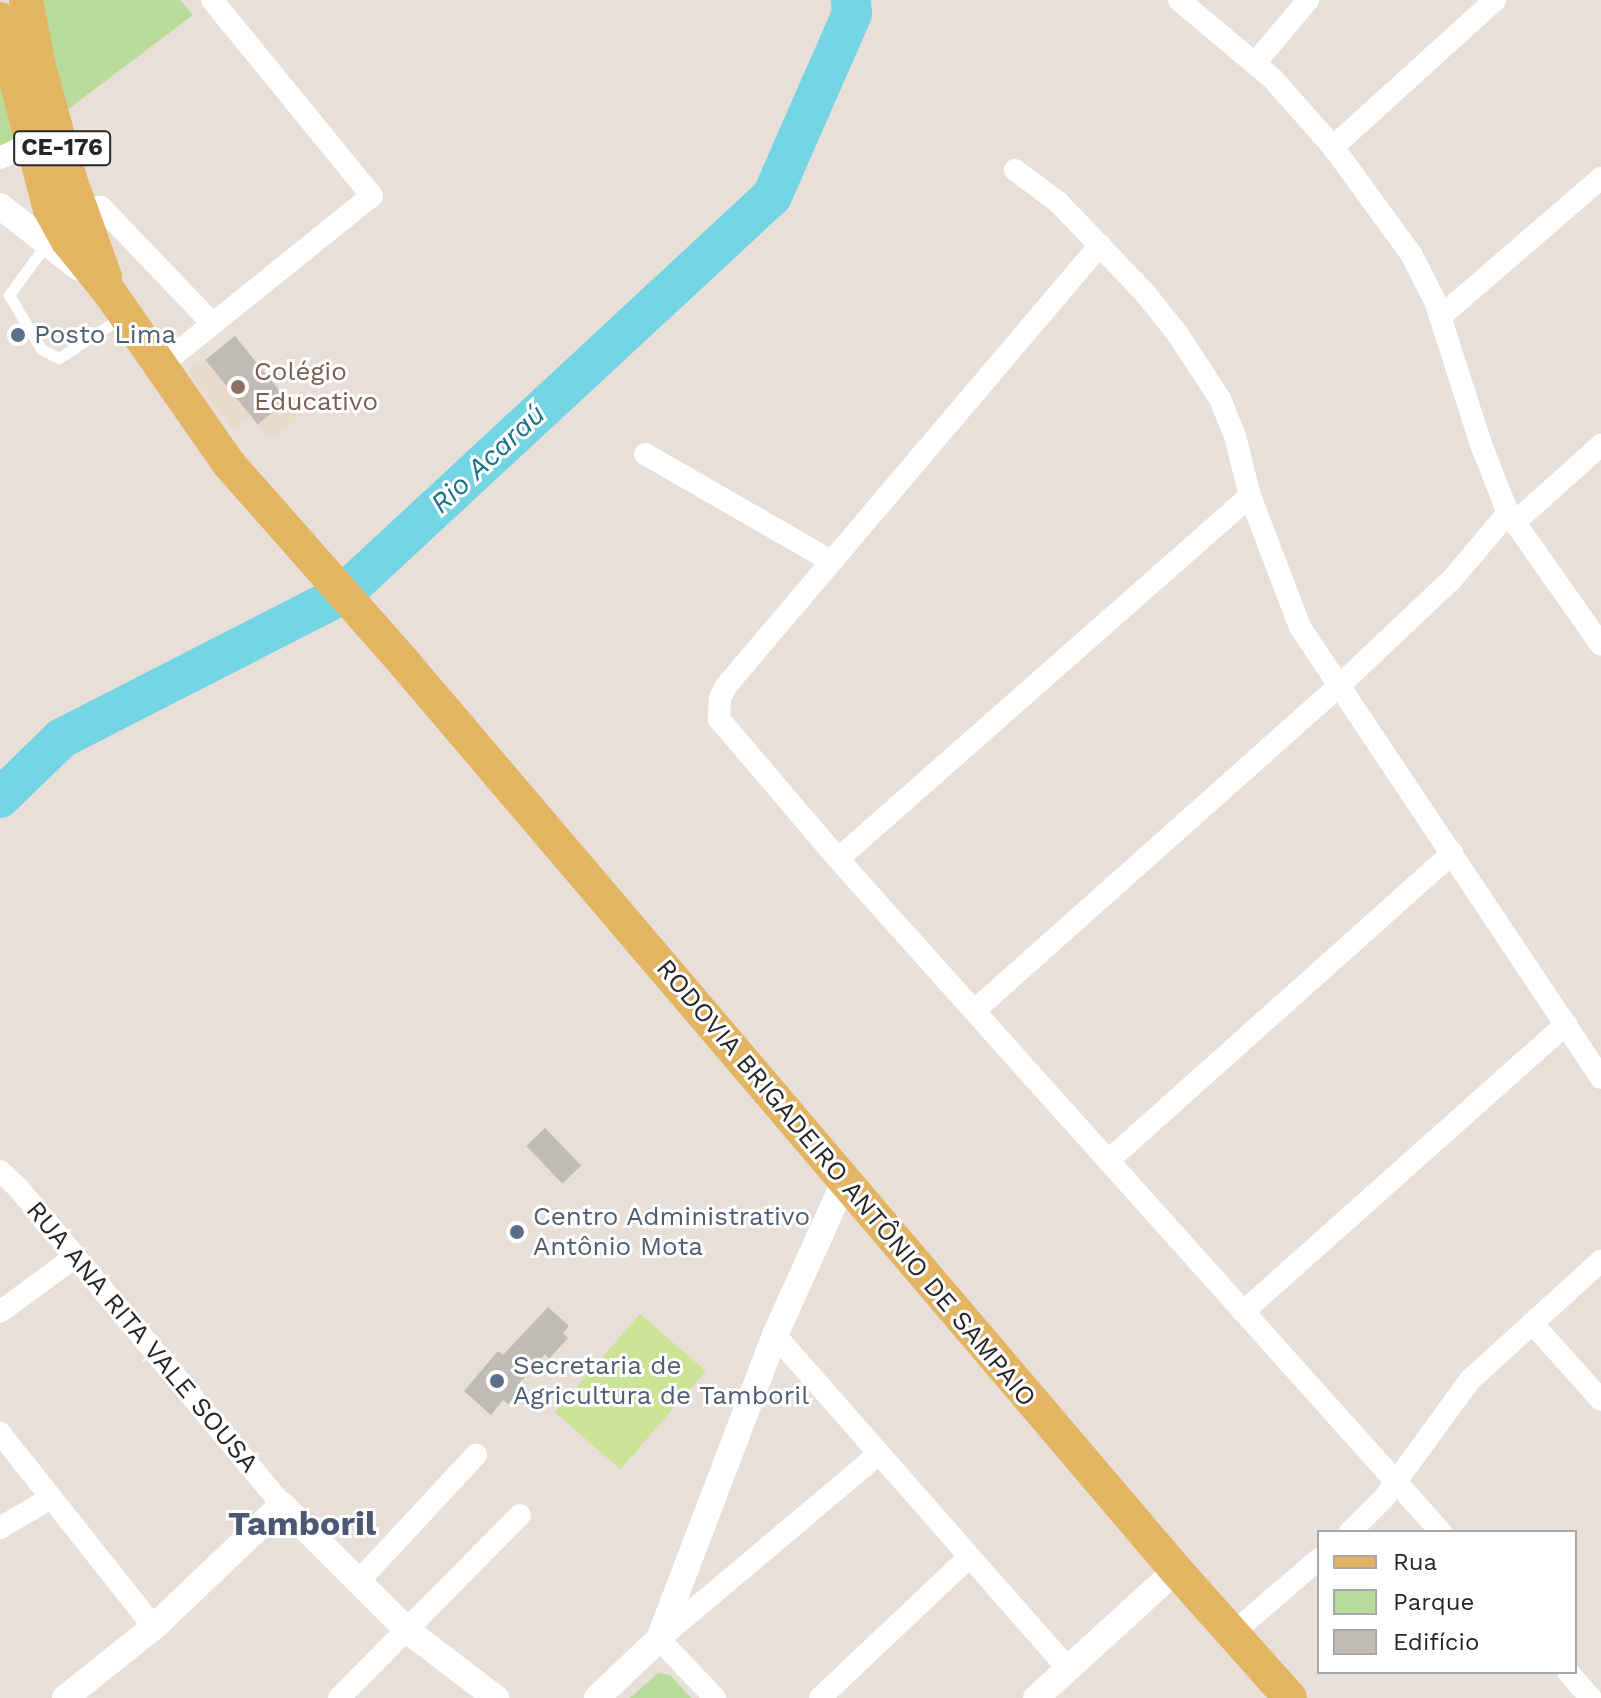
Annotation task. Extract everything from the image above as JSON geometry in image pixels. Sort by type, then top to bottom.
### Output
[{"type":"main road","name":"CE-176","points":[[26,0],[39,67],[70,179],[118,304]]},
{"type":"main road","name":"CE-176","points":[[0,19],[50,209],[68,241],[118,304],[159,367]]},
{"type":"main road","name":"RODOVIA BRIGADEIRO ANTÔNIO DE SAMPAIO","points":[[159,367],[229,464],[406,665],[1176,1570],[1290,1698]]},
{"type":"street","points":[[159,367],[372,196],[212,0]]},
{"type":"street","points":[[1179,0],[1256,62],[1333,147],[1411,254],[1440,317],[1482,447],[1511,518],[1601,645]]},
{"type":"street","points":[[1256,62],[1308,0]]},
{"type":"street","points":[[1333,147],[1495,0]]},
{"type":"street","points":[[0,158],[31,143]]},
{"type":"street","points":[[1015,170],[1058,202],[1100,245],[1177,333],[1220,399],[1235,436],[1250,496],[1300,627],[1341,684],[1601,1078]]},
{"type":"street","points":[[1440,317],[1601,178]]},
{"type":"street","points":[[0,206],[118,304]]},
{"type":"street","points":[[83,211],[101,207],[212,323]]},
{"type":"street","points":[[1100,245],[726,686],[718,710],[722,727],[1439,1530]]},
{"type":"street","points":[[974,1011],[1341,684],[1453,578],[1511,518],[1601,445]]},
{"type":"street","points":[[645,454],[831,561]]},
{"type":"street","points":[[838,859],[1250,496]]},
{"type":"street","points":[[1108,1161],[1453,853]]},
{"type":"street","points":[[1243,1312],[1566,1024]]},
{"type":"street","name":"RUA ANA RITA VALE SOUSA","points":[[0,1171],[282,1505],[408,1631],[496,1698]]},
{"type":"street","points":[[659,1639],[775,1335],[844,1182]]},
{"type":"street","points":[[0,1312],[75,1257]]},
{"type":"street","points":[[1352,1530],[1384,1498],[1470,1380],[1601,1261]]},
{"type":"street","points":[[1532,1323],[1601,1400]]},
{"type":"street","points":[[775,1335],[1068,1669]]},
{"type":"street","points":[[0,1433],[49,1499],[154,1627]]},
{"type":"street","points":[[597,1698],[659,1639],[879,1454]]},
{"type":"street","points":[[357,1583],[476,1455]]},
{"type":"street","points":[[0,1528],[49,1499]]},
{"type":"street","points":[[65,1698],[154,1627],[282,1505]]},
{"type":"street","points":[[339,1698],[520,1515]]},
{"type":"street","points":[[820,1698],[969,1557]]},
{"type":"street","points":[[1234,1632],[1317,1561]]},
{"type":"street","points":[[1036,1698],[1176,1570]]},
{"type":"street","points":[[659,1639],[715,1698]]},
{"type":"street","points":[[1570,1674],[1591,1698]]},
{"type":"lane","points":[[47,242],[9,295],[41,349],[59,358],[118,304]]},
{"type":"shaded area","name":"Colégio Educativo","points":[[235,336],[299,417],[269,440],[250,416],[233,429],[189,372]]},
{"type":"green space","points":[[37,0],[180,0],[193,15],[59,116]]},
{"type":"green space","points":[[0,55],[21,160],[0,169]]},
{"type":"green space","points":[[640,1314],[706,1371],[620,1469],[555,1412]]},
{"type":"green space","points":[[658,1673],[670,1675],[691,1698],[630,1698]]},
{"type":"building","points":[[235,336],[287,401],[258,424],[205,360]]},
{"type":"building","points":[[545,1128],[581,1165],[562,1183],[526,1146]]},
{"type":"building","points":[[548,1307],[569,1326],[563,1333],[568,1338],[549,1359],[545,1354],[517,1386],[521,1389],[508,1404],[503,1400],[491,1415],[464,1391],[498,1351],[503,1355]]},
{"type":"waterway","name":"Rio Acaraú","points":[[0,798],[62,738],[343,594],[772,196],[852,14],[851,0]]},
{"type":"place","name":"Posto Lima","points":[[18,335]]},
{"type":"place","name":"Colégio Educativo","points":[[238,387]]},
{"type":"place","name":"Centro Administrativo Antônio Mota","points":[[517,1232]]},
{"type":"place","name":"Secretaria de Agricultura de Tamboril","points":[[497,1381]]},
{"type":"district","name":"Tamboril","points":[[302,1524]]}]
